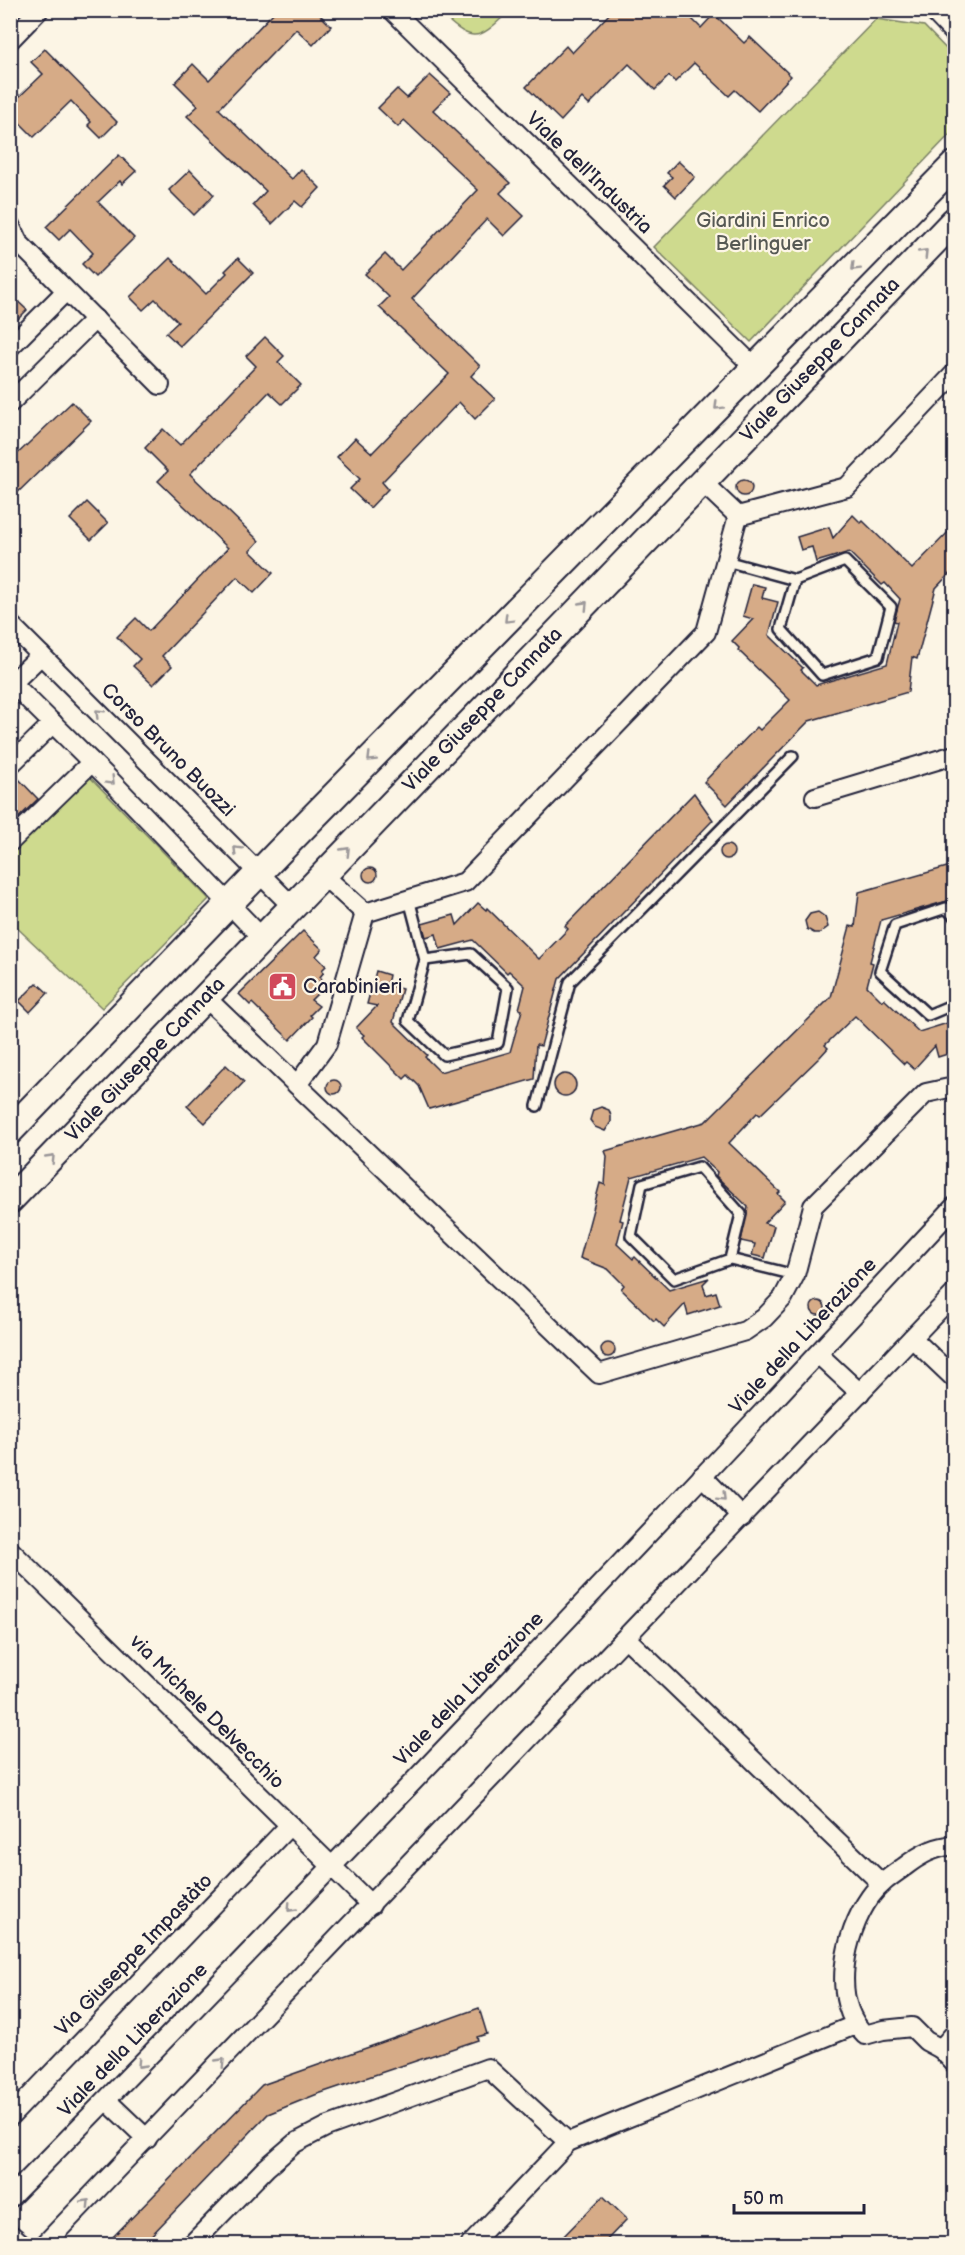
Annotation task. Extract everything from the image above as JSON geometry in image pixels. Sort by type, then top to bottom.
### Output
[{"type":"street","points":[[10,40],[39,10]]},
{"type":"street","name":"Viale dell'Industria","points":[[392,10],[755,368]]},
{"type":"street","points":[[932,10],[954,33]]},
{"type":"street","name":"Viale Giuseppe Cannata","points":[[10,1131],[228,904],[954,165]]},
{"type":"street","points":[[10,225],[18,242],[160,385]]},
{"type":"street","name":"Viale Giuseppe Cannata","points":[[10,1200],[702,482],[952,228]]},
{"type":"street","points":[[10,347],[66,291]]},
{"type":"street","points":[[10,403],[95,319]]},
{"type":"street","points":[[738,516],[847,487],[954,374]]},
{"type":"street","points":[[702,482],[738,516]]},
{"type":"street","points":[[365,913],[465,882],[706,632],[738,516]]},
{"type":"street","name":"Corso Bruno Buozzi","points":[[10,624],[293,907]]},
{"type":"street","points":[[41,655],[11,683],[92,762],[262,938]]},
{"type":"street","points":[[10,765],[53,723]]},
{"type":"street","points":[[815,797],[954,755]]},
{"type":"street","points":[[10,842],[92,762]]},
{"type":"street","points":[[323,875],[365,913]]},
{"type":"street","points":[[297,1085],[327,1044],[365,913]]},
{"type":"street","points":[[206,998],[599,1374],[745,1331],[764,1318],[783,1298],[795,1275],[813,1206],[926,1093],[954,1087]]},
{"type":"street","name":"Viale della Liberazione","points":[[10,2198],[332,1866],[818,1354],[954,1207]]},
{"type":"street","points":[[45,2244],[954,1294]]},
{"type":"street","points":[[912,1338],[954,1378]]},
{"type":"street","points":[[818,1354],[860,1393]]},
{"type":"street","points":[[702,1476],[742,1517]]},
{"type":"street","name":"via Michele Delvecchio","points":[[10,1550],[371,1905]]},
{"type":"street","points":[[626,1638],[875,1890]]},
{"type":"street","name":"Via Giuseppe Impastàto","points":[[10,2117],[290,1825]]},
{"type":"street","points":[[954,1846],[921,1854],[875,1890],[855,1922],[844,1978],[846,2004],[855,2025],[865,2035],[883,2030],[912,2027],[926,2041],[941,2049],[954,2063]]},
{"type":"street","points":[[471,2244],[568,2142],[855,2025]]},
{"type":"street","points":[[941,2049],[954,2034]]},
{"type":"street","points":[[192,2244],[266,2168],[295,2143],[326,2127],[488,2068],[568,2142]]},
{"type":"street","points":[[106,2100],[147,2139]]},
{"type":"street","points":[[10,2234],[22,2244]]},
{"type":"lane","points":[[726,561],[795,580],[845,561],[891,607],[878,657],[822,675],[782,629],[795,580]]},
{"type":"lane","points":[[537,1106],[570,982],[793,756]]},
{"type":"lane","points":[[409,899],[425,960],[408,1021],[444,1055],[498,1043],[508,988],[471,954],[425,960]]},
{"type":"lane","points":[[954,916],[946,908],[896,925],[880,970],[928,1015],[954,1004]]},
{"type":"lane","points":[[730,1259],[741,1214],[699,1167],[642,1184],[631,1236],[674,1279],[730,1259],[795,1275]]},
{"type":"green space","points":[[438,11],[509,11],[489,29],[481,34],[473,35],[458,29]]},
{"type":"green space","name":"Giardini Enrico Berlinguer","points":[[876,19],[924,26],[954,57],[954,130],[751,342],[654,247]]},
{"type":"green space","points":[[87,774],[209,899],[102,1008],[11,922],[10,847]]},
{"type":"building","points":[[276,10],[315,10],[331,26],[313,45],[296,29],[219,109],[292,179],[301,169],[320,188],[302,207],[295,201],[272,224],[253,205],[266,191],[187,116],[198,106],[175,83],[193,64],[209,80]]},
{"type":"building","points":[[613,10],[683,10],[701,28],[714,14],[744,43],[750,37],[791,76],[758,111],[735,90],[729,96],[694,63],[675,82],[669,76],[655,90],[629,64],[589,105],[582,98],[561,121],[526,87],[566,46],[572,53]]},
{"type":"building","points":[[45,49],[117,122],[101,138],[88,125],[91,122],[71,101],[34,137],[10,113],[10,87],[20,96],[43,74],[31,62]]},
{"type":"building","points":[[430,75],[450,93],[433,110],[510,183],[500,193],[524,216],[504,236],[487,219],[412,299],[480,366],[471,376],[495,399],[475,419],[459,402],[382,482],[388,489],[370,508],[350,489],[360,479],[337,457],[355,438],[372,453],[449,374],[379,307],[389,297],[365,274],[385,254],[401,270],[478,190],[404,120],[398,127],[378,108],[397,89],[407,98]]},
{"type":"building","points":[[119,155],[136,171],[122,184],[120,181],[98,202],[134,238],[95,277],[82,264],[93,253],[70,229],[59,240],[46,227]]},
{"type":"building","points":[[678,161],[695,177],[676,197],[664,185],[672,177],[667,173]]},
{"type":"building","points":[[190,170],[214,195],[194,215],[169,190]]},
{"type":"building","points":[[170,258],[206,294],[238,258],[253,273],[180,346],[166,333],[178,322],[155,299],[143,310],[130,297]]},
{"type":"building","points":[[10,294],[27,310],[10,327]]},
{"type":"building","points":[[265,337],[284,356],[278,362],[301,385],[282,404],[269,392],[190,474],[259,541],[250,551],[273,573],[254,593],[237,577],[162,656],[172,666],[153,685],[133,666],[140,659],[117,637],[136,618],[149,631],[228,548],[158,481],[168,471],[145,448],[163,429],[180,445],[256,366],[246,356]]},
{"type":"building","points":[[72,402],[91,421],[10,500],[10,461]]},
{"type":"building","points":[[744,480],[752,488],[744,496],[736,488]]},
{"type":"building","points":[[87,502],[108,523],[91,540],[70,519]]},
{"type":"building","points":[[853,515],[861,523],[863,521],[912,569],[954,526],[954,569],[936,588],[917,659],[912,657],[908,692],[809,721],[727,805],[704,782],[757,727],[760,730],[790,700],[738,650],[739,648],[732,641],[753,619],[743,616],[752,584],[765,587],[762,598],[778,602],[769,635],[803,668],[801,670],[816,685],[887,664],[900,599],[885,583],[882,585],[849,552],[816,562],[812,547],[801,550],[797,537],[829,527],[833,538]]},
{"type":"building","points":[[15,775],[38,799],[10,826],[10,776]]},
{"type":"building","points":[[694,793],[713,820],[559,979],[541,1046],[536,1045],[534,1079],[429,1109],[419,1086],[408,1075],[404,1079],[356,1028],[377,1006],[367,1004],[376,971],[389,975],[387,985],[402,989],[393,1022],[427,1055],[425,1057],[440,1072],[510,1052],[522,1010],[519,1009],[525,986],[509,971],[507,973],[473,940],[440,949],[436,934],[426,937],[422,924],[454,915],[457,925],[478,903],[486,910],[487,908],[539,959],[568,929],[565,926]]},
{"type":"building","points":[[724,845],[730,845],[734,852],[730,859],[724,859],[720,855],[720,849]]},
{"type":"building","points":[[954,865],[954,899],[881,920],[870,962],[873,963],[867,986],[919,1032],[951,1022],[954,1052],[938,1057],[935,1046],[914,1069],[906,1062],[904,1064],[855,1016],[825,1045],[828,1048],[819,1058],[760,1115],[757,1113],[729,1143],[780,1192],[778,1194],[785,1201],[764,1223],[774,1226],[765,1258],[752,1255],[755,1244],[741,1241],[748,1207],[716,1176],[717,1172],[701,1157],[631,1177],[620,1220],[623,1221],[617,1244],[633,1259],[635,1257],[669,1290],[709,1278],[703,1284],[706,1295],[716,1292],[720,1305],[688,1315],[685,1304],[664,1327],[656,1319],[654,1321],[621,1289],[624,1285],[608,1269],[580,1258],[600,1183],[605,1185],[607,1156],[605,1151],[705,1122],[831,997],[850,926],[855,927],[859,892]]},
{"type":"building","points":[[367,868],[373,868],[377,875],[373,882],[367,882],[363,878],[363,872]]},
{"type":"building","points":[[818,912],[825,917],[828,927],[820,933],[814,933],[807,929],[805,921],[810,914]]},
{"type":"building","name":"Carabinieri","points":[[303,931],[322,949],[316,956],[326,966],[322,970],[324,972],[320,977],[322,979],[318,983],[321,985],[317,990],[319,992],[311,1000],[319,1006],[310,1015],[312,1017],[290,1040],[252,1003],[250,1005],[239,994]]},
{"type":"building","points":[[37,983],[48,993],[30,1012],[19,1001]]},
{"type":"building","points":[[226,1065],[244,1082],[205,1123],[187,1106]]},
{"type":"building","points":[[565,1074],[573,1077],[576,1085],[573,1093],[565,1096],[557,1093],[554,1085],[557,1077]]},
{"type":"building","points":[[331,1080],[337,1080],[341,1087],[337,1094],[331,1094],[327,1090],[327,1084]]},
{"type":"building","points":[[601,1107],[609,1110],[611,1116],[611,1122],[605,1131],[595,1127],[590,1120],[593,1110]]},
{"type":"building","points":[[815,1301],[821,1301],[825,1308],[821,1315],[815,1315],[811,1311],[811,1305]]},
{"type":"building","points":[[605,1343],[611,1343],[615,1350],[611,1357],[605,1357],[601,1353],[601,1347]]},
{"type":"building","points":[[479,2008],[487,2034],[477,2037],[478,2040],[315,2095],[268,2114],[143,2244],[106,2244],[262,2085]]},
{"type":"building","points":[[603,2196],[627,2219],[603,2244],[556,2244]]},
{"type":"place","name":"Carabinieri","points":[[282,987]]}]
